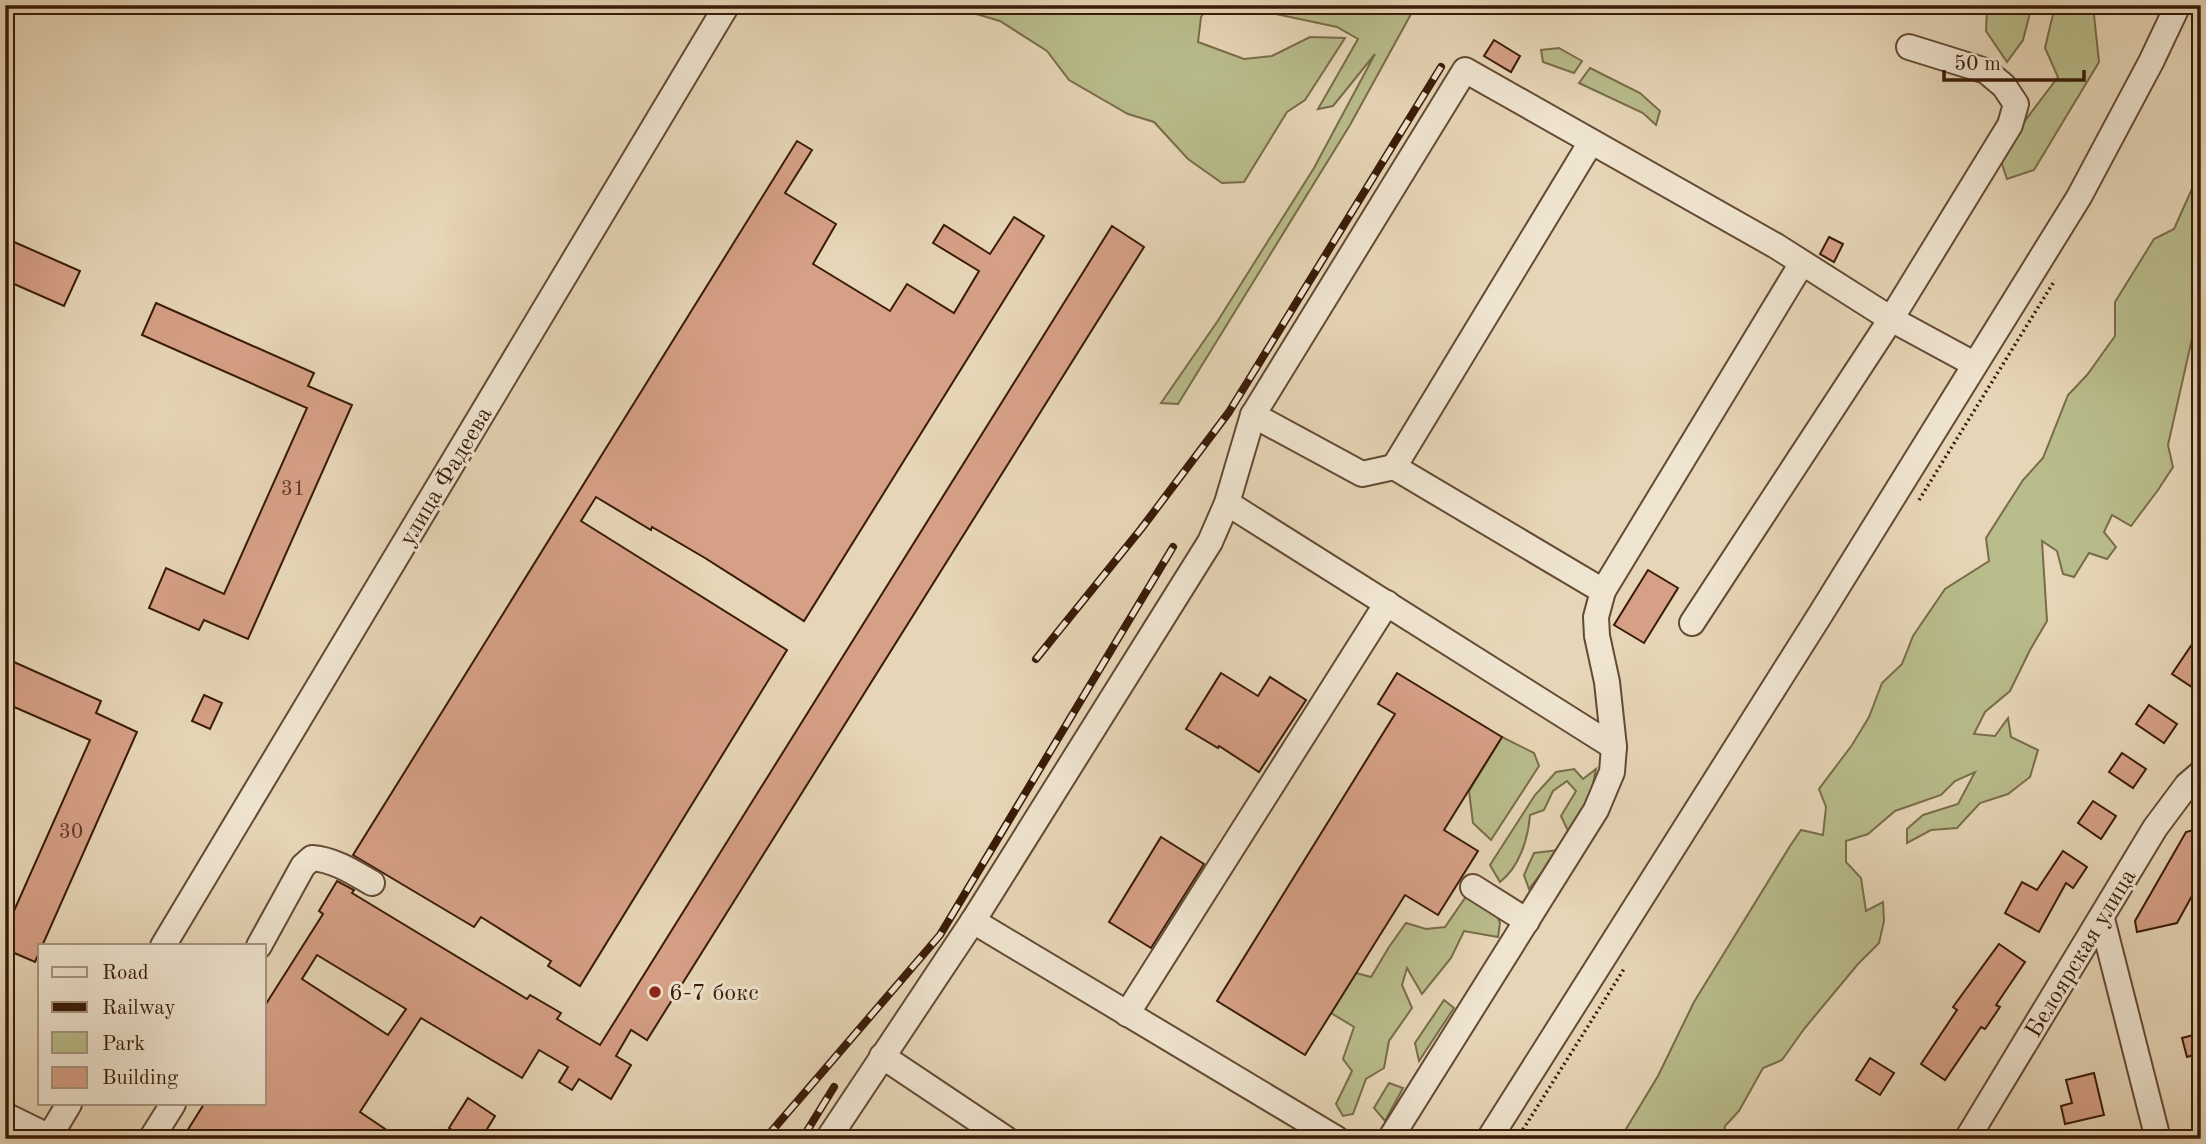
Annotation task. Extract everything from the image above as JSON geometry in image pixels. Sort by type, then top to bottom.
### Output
[{"type":"street","name":"улица Фадеева","points":[[164,944],[727,5]]},
{"type":"street","points":[[1489,1139],[1820,615],[2079,197],[2151,62],[2178,5]]},
{"type":"street","points":[[1692,623],[1891,319],[2010,125],[2016,104],[2004,86],[1986,71],[1909,47]]},
{"type":"street","points":[[828,1139],[973,921],[1210,542],[1227,503],[1254,415],[1465,70],[1802,262],[1891,319],[1974,364]]},
{"type":"street","points":[[1394,467],[1591,142]]},
{"type":"street","points":[[1390,1139],[1596,810],[1612,772],[1614,747],[1607,682],[1597,636],[1596,617],[1603,591],[1802,262]]},
{"type":"street","points":[[1254,415],[1362,474],[1394,467],[1603,591]]},
{"type":"street","points":[[1227,503],[1614,747]]},
{"type":"street","points":[[1128,1014],[1387,603]]},
{"type":"street","name":"Белоярская улица","points":[[1967,1139],[2155,828],[2187,785],[2201,773]]},
{"type":"street","points":[[260,944],[303,866],[312,858],[324,859],[345,867],[372,883]]},
{"type":"street","points":[[1473,887],[1527,921]]},
{"type":"street","points":[[2102,919],[2158,1139]]},
{"type":"street","points":[[973,921],[1337,1139]]},
{"type":"street","points":[[882,1056],[1006,1139]]},
{"type":"street","points":[[5,1115],[51,1138],[68,1106]]},
{"type":"street","points":[[151,1139],[172,1106]]},
{"type":"green space","points":[[946,5],[1209,5],[1201,17],[1198,42],[1244,59],[1272,56],[1310,37],[1345,38],[1305,100],[1287,112],[1244,182],[1222,183],[1188,159],[1154,122],[1128,114],[1069,80],[1047,51],[1000,21]]},
{"type":"green space","points":[[1234,5],[1416,5],[1350,125],[1178,404],[1161,403],[1217,322],[1314,168],[1375,54],[1333,106],[1318,109],[1358,39],[1337,27]]},
{"type":"green space","points":[[1995,5],[2032,5],[2023,40],[2007,62],[1986,31],[1987,9]]},
{"type":"green space","points":[[2046,5],[2099,5],[2094,15],[2099,62],[2034,170],[2007,179],[1999,155],[2058,77],[2045,48],[2054,10]]},
{"type":"green space","points":[[1559,48],[1582,61],[1574,73],[1543,62],[1541,50]]},
{"type":"green space","points":[[1590,68],[1640,93],[1660,111],[1656,125],[1643,113],[1579,83]]},
{"type":"green space","points":[[2195,182],[2201,186],[2201,299],[2168,445],[2173,467],[2131,526],[2112,515],[2104,532],[2116,547],[2107,559],[2089,553],[2074,577],[2063,574],[2057,551],[2042,541],[2047,621],[2010,691],[1985,712],[1974,734],[1995,736],[2008,718],[2011,737],[2038,750],[2030,777],[2008,794],[1980,803],[1957,828],[1931,830],[1907,843],[1907,829],[1923,815],[1958,804],[1975,772],[1955,781],[1941,795],[1895,811],[1868,834],[1846,841],[1846,862],[1861,878],[1866,911],[1883,902],[1884,921],[1879,943],[1804,1029],[1782,1060],[1763,1068],[1739,1111],[1725,1126],[1723,1139],[1620,1139],[1658,1076],[1694,1002],[1790,846],[1801,830],[1823,835],[1826,807],[1819,789],[1869,717],[1882,683],[1902,664],[1913,636],[1945,589],[1989,561],[1986,538],[2023,480],[2043,458],[2068,395],[2087,375],[2115,336],[2115,302],[2154,239],[2174,229]]},
{"type":"green space","points":[[1502,737],[1534,753],[1539,766],[1491,840],[1473,823],[1469,791]]},
{"type":"green space","points":[[1574,769],[1583,779],[1596,769],[1591,794],[1568,831],[1561,816],[1576,791],[1567,781],[1553,791],[1544,810],[1530,815],[1521,852],[1512,869],[1500,882],[1490,865],[1535,795],[1556,772]]},
{"type":"green space","points":[[1559,850],[1529,889],[1524,875],[1534,853]]},
{"type":"green space","points":[[1489,896],[1500,923],[1498,937],[1464,931],[1451,958],[1422,994],[1407,968],[1402,985],[1412,1008],[1389,1041],[1384,1068],[1366,1079],[1353,1114],[1343,1116],[1336,1104],[1352,1071],[1343,1059],[1354,1027],[1331,1013],[1356,973],[1371,977],[1406,923],[1426,929],[1445,927],[1465,898]]},
{"type":"green space","points":[[1444,1000],[1454,1008],[1419,1061],[1415,1043]]},
{"type":"green space","points":[[1389,1083],[1403,1088],[1385,1121],[1374,1108]]},
{"type":"building","points":[[1494,40],[1520,56],[1511,72],[1484,56]]},
{"type":"building","points":[[797,141],[812,150],[785,193],[836,224],[813,264],[890,311],[907,284],[954,313],[979,271],[933,243],[944,225],[990,254],[1014,217],[1044,236],[804,621],[705,558],[596,497],[581,521],[787,650],[580,986],[548,966],[551,961],[481,917],[474,927],[353,855]]},
{"type":"building","points":[[1112,226],[1144,247],[647,1040],[631,1030],[616,1056],[631,1065],[611,1099],[579,1079],[572,1090],[559,1082],[568,1067],[539,1050],[522,1078],[421,1018],[360,1112],[400,1139],[182,1139],[203,1106],[266,1106],[266,1004],[323,914],[319,911],[337,881],[354,890],[352,893],[527,999],[530,995],[561,1013],[557,1019],[600,1045]],"holes":[[[317,955],[406,1009],[388,1035],[302,979]]]},
{"type":"building","points":[[1829,237],[1843,244],[1834,262],[1820,254]]},
{"type":"building","points":[[5,238],[80,271],[64,306],[5,280]]},
{"type":"building","points":[[156,303],[314,373],[308,386],[352,405],[248,639],[204,620],[199,630],[149,608],[166,568],[224,594],[307,408],[142,335]]},
{"type":"building","points":[[1648,570],[1678,588],[1644,643],[1614,625]]},
{"type":"building","points":[[2201,631],[2201,680],[2195,689],[2172,674]]},
{"type":"building","points":[[5,658],[101,701],[96,713],[137,732],[43,944],[38,944],[35,962],[5,949],[5,931],[90,740],[5,703]]},
{"type":"building","points":[[1221,673],[1258,696],[1270,677],[1306,700],[1259,772],[1219,746],[1218,748],[1186,729]]},
{"type":"building","points":[[1397,673],[1502,737],[1444,830],[1478,851],[1438,915],[1405,895],[1305,1055],[1217,1001],[1395,714],[1378,704]]},
{"type":"building","points":[[204,695],[222,703],[210,729],[192,721]]},
{"type":"building","points":[[2149,705],[2177,724],[2164,743],[2136,724]]},
{"type":"building","points":[[2122,753],[2146,769],[2133,788],[2109,772]]},
{"type":"building","points":[[2093,801],[2116,816],[2101,839],[2078,823]]},
{"type":"building","points":[[2201,828],[2201,892],[2193,894],[2177,923],[2137,932],[2135,921],[2186,832]]},
{"type":"building","points":[[1161,837],[1204,864],[1151,948],[1109,922]]},
{"type":"building","points":[[2063,851],[2087,867],[2073,888],[2066,883],[2039,932],[2005,913],[2022,882],[2037,890]]},
{"type":"building","points":[[1999,944],[2025,962],[1996,1005],[2000,1007],[1985,1029],[1981,1027],[1945,1080],[1921,1064],[1957,1010],[1953,1007]]},
{"type":"building","points":[[2201,1033],[2201,1053],[2187,1057],[2182,1038]]},
{"type":"building","points":[[1870,1058],[1894,1073],[1880,1095],[1856,1080]]},
{"type":"building","points":[[2094,1073],[2104,1115],[2065,1124],[2061,1106],[2072,1103],[2066,1080]]},
{"type":"building","points":[[468,1098],[495,1116],[481,1139],[465,1139],[449,1128]]},
{"type":"railway","points":[[1036,659],[1141,529],[1229,412],[1441,67]]},
{"type":"railway","points":[[765,1139],[940,935],[1173,547]]},
{"type":"railway","points":[[802,1139],[834,1087]]},
{"type":"place","name":"6-7 бокс","points":[[655,992]]}]
